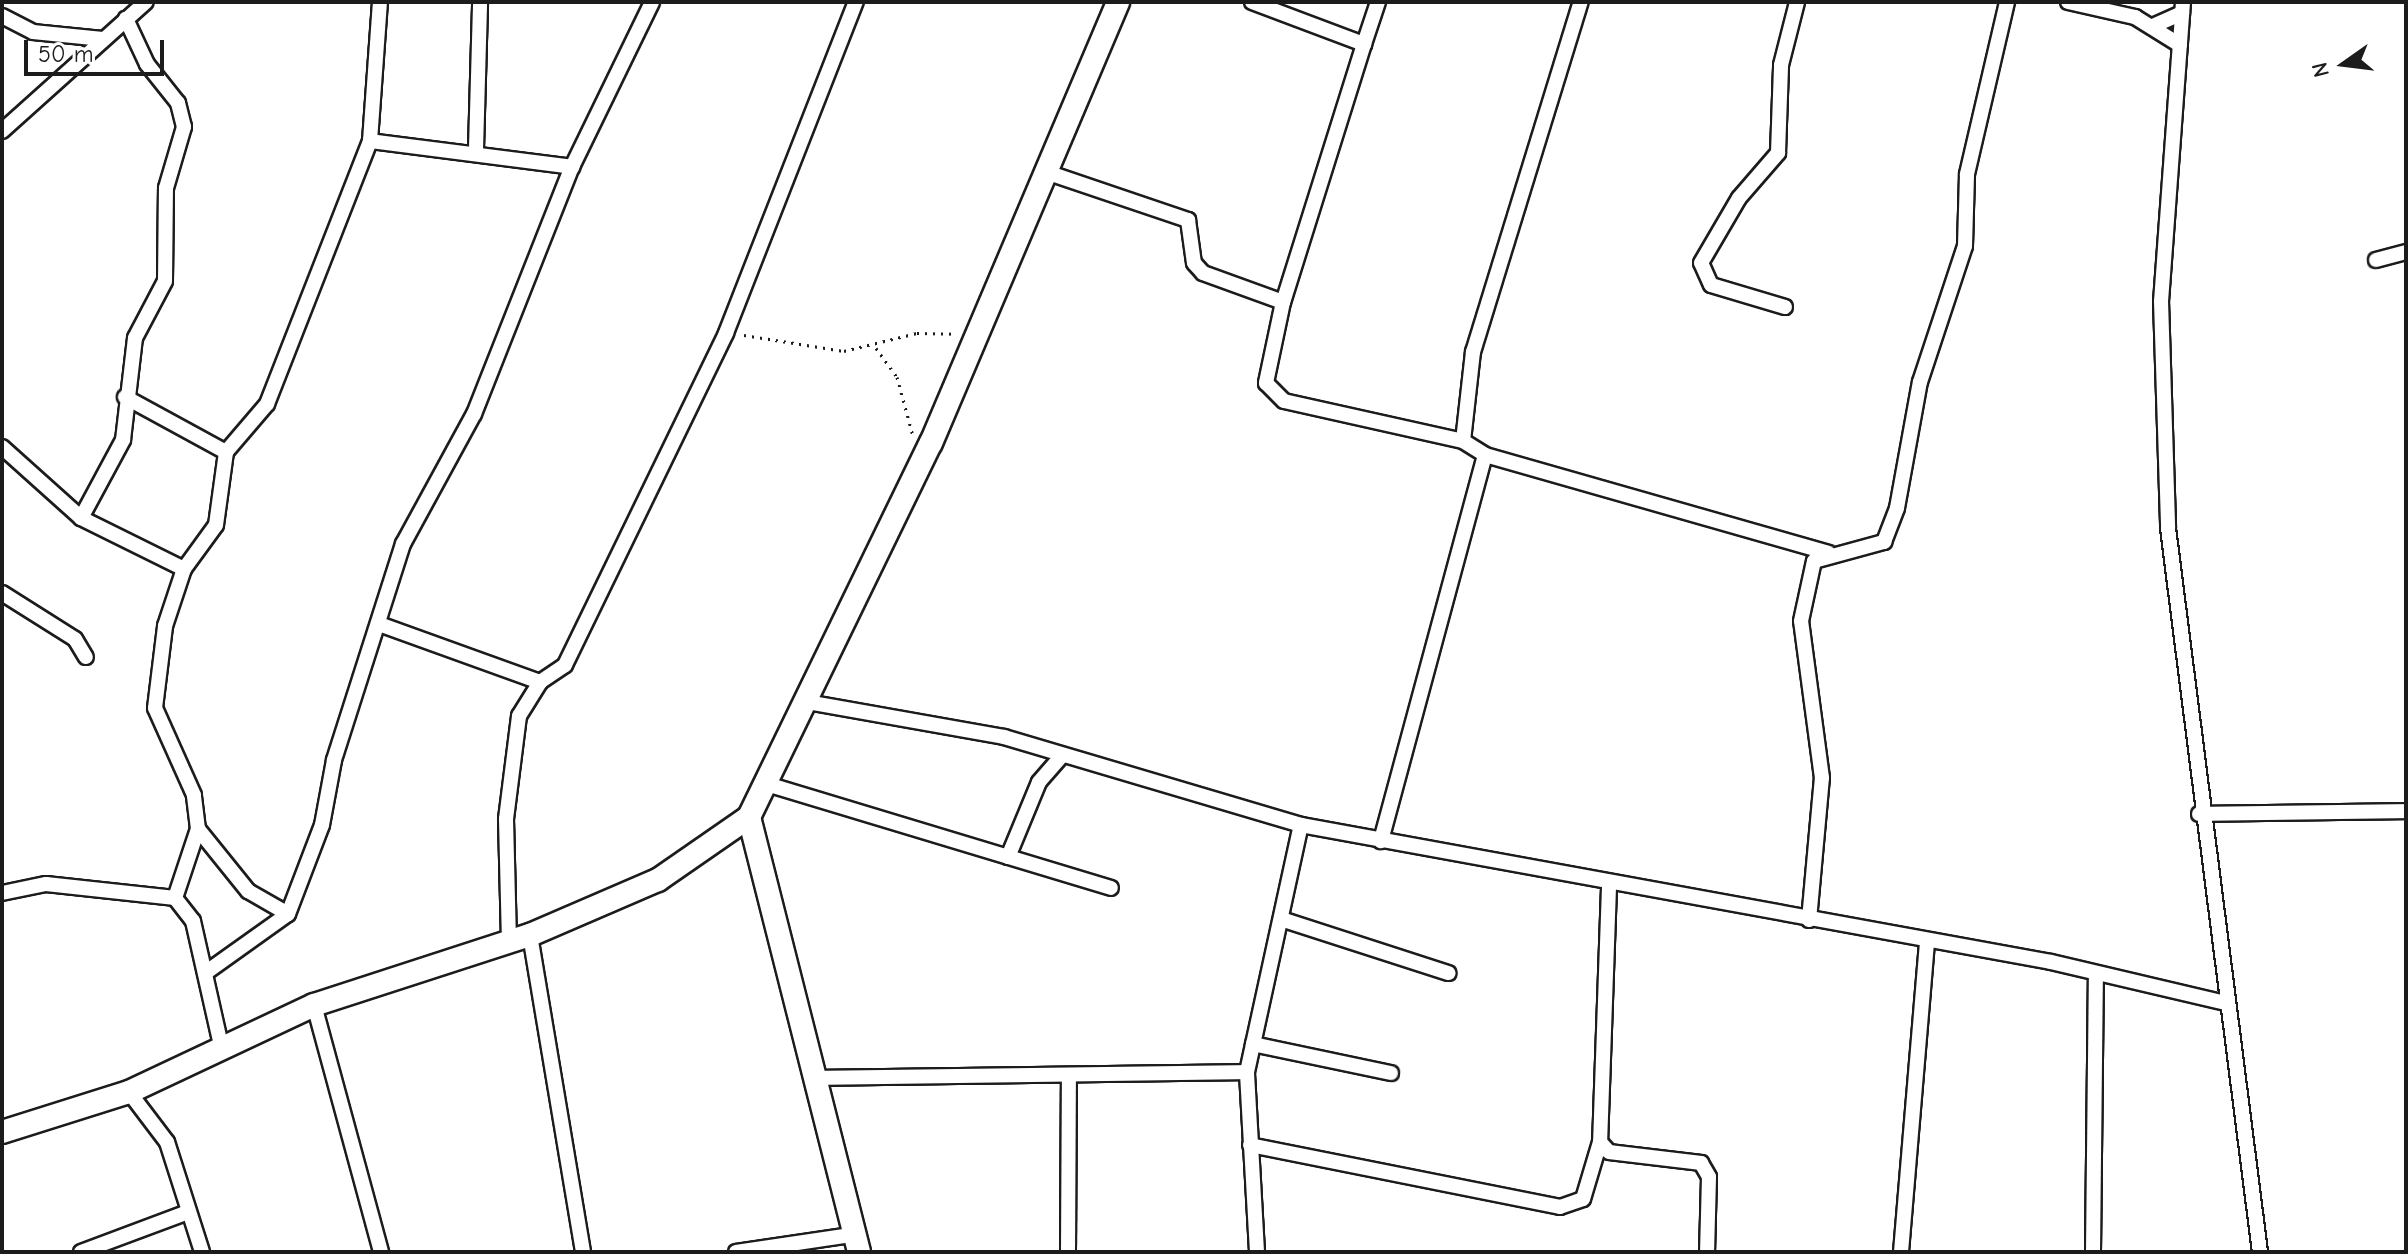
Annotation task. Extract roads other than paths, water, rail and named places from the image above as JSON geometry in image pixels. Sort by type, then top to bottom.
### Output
[{"type":"street","points":[[2,131],[146,2]]},
{"type":"street","points":[[175,898],[198,829],[194,795],[155,708],[153,683],[184,569],[216,525],[226,452],[267,404],[370,141],[380,2]]},
{"type":"street","points":[[476,149],[480,2]]},
{"type":"street","points":[[208,971],[288,914],[322,825],[334,760],[403,544],[474,414],[572,167],[652,2]]},
{"type":"street","points":[[583,1252],[520,938],[509,759],[519,716],[540,682],[565,665],[726,333],[856,2]]},
{"type":"street","points":[[2,1132],[129,1092],[314,1005],[520,938],[658,880],[749,817],[770,785],[802,701],[931,443],[1049,173],[1118,2]]},
{"type":"street","points":[[1252,2],[1364,44]]},
{"type":"street","points":[[1378,2],[1283,302],[1266,383],[1284,401],[1463,441],[1485,455],[1828,553]]},
{"type":"street","points":[[1463,441],[1473,352],[1581,2]]},
{"type":"street","points":[[1785,307],[1711,285],[1701,263],[1739,198],[1778,153],[1781,65],[1797,2]]},
{"type":"street","points":[[1809,920],[1822,778],[1801,621],[1814,561],[1828,553],[1884,542],[1897,508],[1920,382],[1965,246],[1967,174],[2007,2]]},
{"type":"street","points":[[2068,2],[2153,26],[2180,45]]},
{"type":"street","points":[[2153,26],[2183,8]]},
{"type":"street","points":[[2183,8],[2161,301],[2168,528],[2199,814],[2260,1252]]},
{"type":"street","points":[[2,16],[33,32],[103,39]]},
{"type":"street","points":[[81,518],[123,440],[125,397],[135,338],[165,281],[166,188],[184,127],[178,103],[147,64],[126,19]]},
{"type":"street","points":[[370,141],[476,149],[527,165],[572,167]]},
{"type":"street","points":[[1049,173],[1188,220],[1194,263],[1203,273],[1283,302]]},
{"type":"street","points":[[2376,260],[2406,252]]},
{"type":"street","points":[[125,397],[226,452]]},
{"type":"street","points":[[2,447],[81,518],[184,569]]},
{"type":"street","points":[[1381,841],[1485,455]]},
{"type":"street","points":[[2,593],[75,639],[86,657]]},
{"type":"street","points":[[379,624],[540,682]]},
{"type":"street","points":[[802,701],[1004,737],[1301,825],[1609,887],[1927,940],[2096,973],[2226,1003]]},
{"type":"street","points":[[1008,857],[1039,782],[1062,756]]},
{"type":"street","points":[[770,785],[1111,888]]},
{"type":"street","points":[[2199,814],[2406,811]]},
{"type":"street","points":[[736,1252],[859,1243],[749,817]]},
{"type":"street","points":[[1257,1252],[1247,1072],[1301,825]]},
{"type":"street","points":[[198,829],[248,891],[288,914]]},
{"type":"street","points":[[2,893],[46,884],[175,898],[193,921],[208,971],[222,1050]]},
{"type":"street","points":[[1250,1145],[1560,1207],[1583,1199],[1600,1142],[1609,887]]},
{"type":"street","points":[[1281,919],[1448,973]]},
{"type":"street","points":[[1901,1252],[1927,940]]},
{"type":"street","points":[[2093,1252],[2096,973]]},
{"type":"street","points":[[314,1005],[381,1252]]},
{"type":"street","points":[[1253,1044],[1391,1073]]},
{"type":"street","points":[[817,1078],[1247,1072]]},
{"type":"street","points":[[1068,1252],[1069,1075]]},
{"type":"street","points":[[129,1092],[167,1142],[202,1252]]},
{"type":"street","points":[[1600,1142],[1609,1152],[1701,1163],[1709,1177],[1707,1252]]},
{"type":"street","points":[[81,1252],[188,1212]]}]
